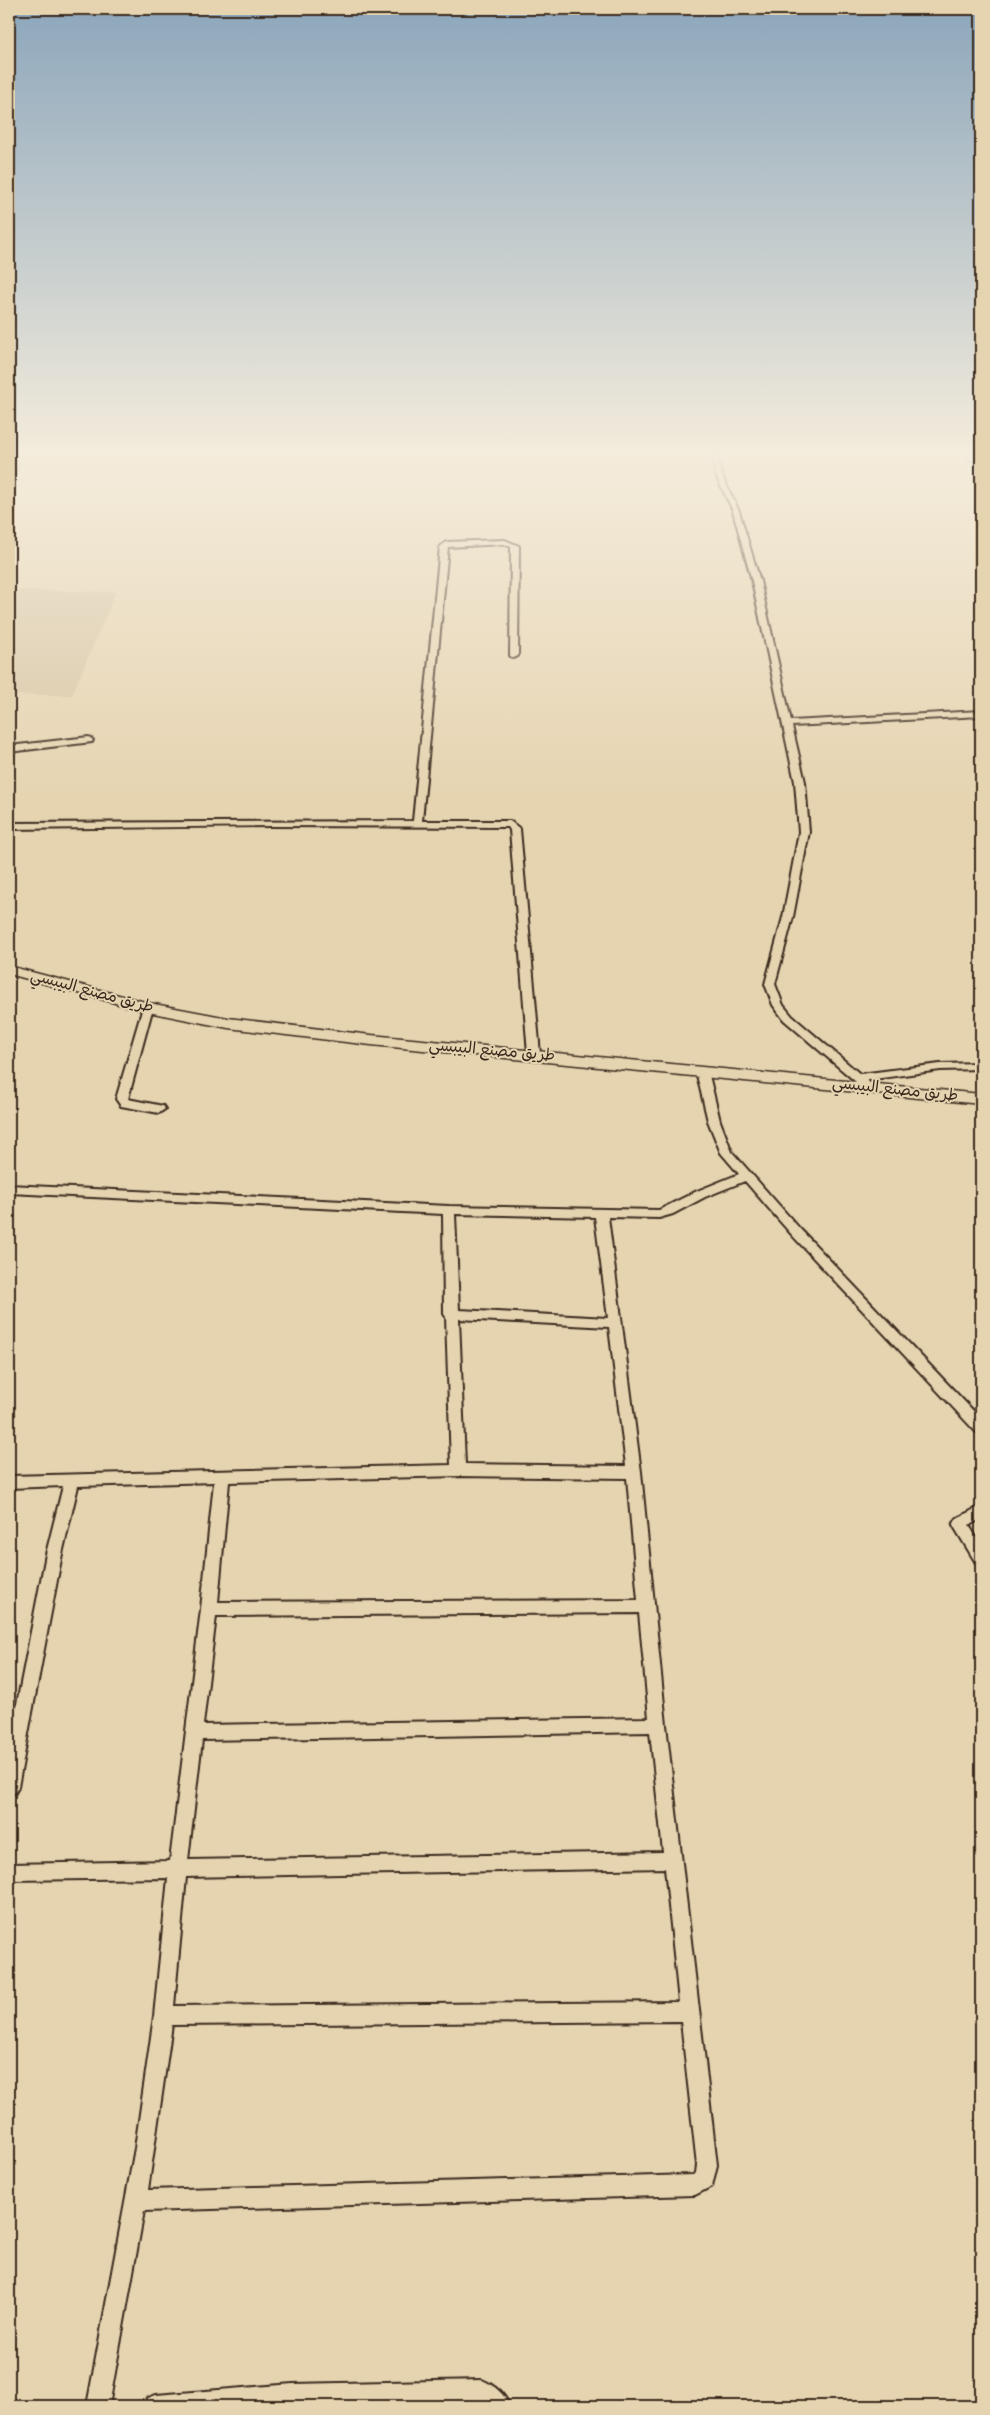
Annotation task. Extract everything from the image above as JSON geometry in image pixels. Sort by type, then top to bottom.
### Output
[{"type":"main road","name":"طريق مصنع البيبسي","points":[[9,970],[148,1007],[196,1017],[258,1026],[371,1040],[702,1071],[863,1082],[981,1098]]},
{"type":"street","points":[[417,823],[442,569]]},
{"type":"street","points":[[514,656],[515,569]]},
{"type":"street","points":[[752,569],[800,782],[804,832],[788,917],[770,984],[778,1005],[788,1018],[863,1082],[940,1067],[981,1066]]},
{"type":"street","points":[[786,724],[981,713]]},
{"type":"street","points":[[9,749],[90,740]]},
{"type":"street","points":[[9,826],[510,824],[515,830],[534,1054]]},
{"type":"street","points":[[148,1007],[122,1099],[125,1103],[159,1109]]},
{"type":"street","points":[[702,1071],[714,1121],[727,1153],[746,1176],[981,1428]]},
{"type":"street","points":[[9,1189],[450,1210],[659,1214],[669,1211],[701,1194],[746,1176]]},
{"type":"street","points":[[450,1210],[451,1314],[458,1470]]},
{"type":"street","points":[[136,2201],[695,2185],[705,2179],[706,2165],[672,1860],[634,1472],[601,1213]]},
{"type":"street","points":[[451,1314],[615,1323]]},
{"type":"street","points":[[9,1482],[458,1470],[634,1472]]},
{"type":"street","points":[[98,2406],[136,2201],[164,2016],[178,1868],[209,1609],[222,1476]]},
{"type":"street","points":[[9,1787],[54,1554],[72,1480]]},
{"type":"street","points":[[981,1512],[962,1522],[961,1525],[981,1559]]},
{"type":"street","points":[[209,1609],[647,1606]]},
{"type":"street","points":[[194,1733],[658,1725]]},
{"type":"street","points":[[9,1872],[672,1860]]},
{"type":"street","points":[[164,2016],[688,2011]]},
{"type":"street","points":[[156,2406],[482,2391],[498,2406]]},
{"type":"shaded area","points":[[9,590],[116,592],[72,695],[9,695]]}]
